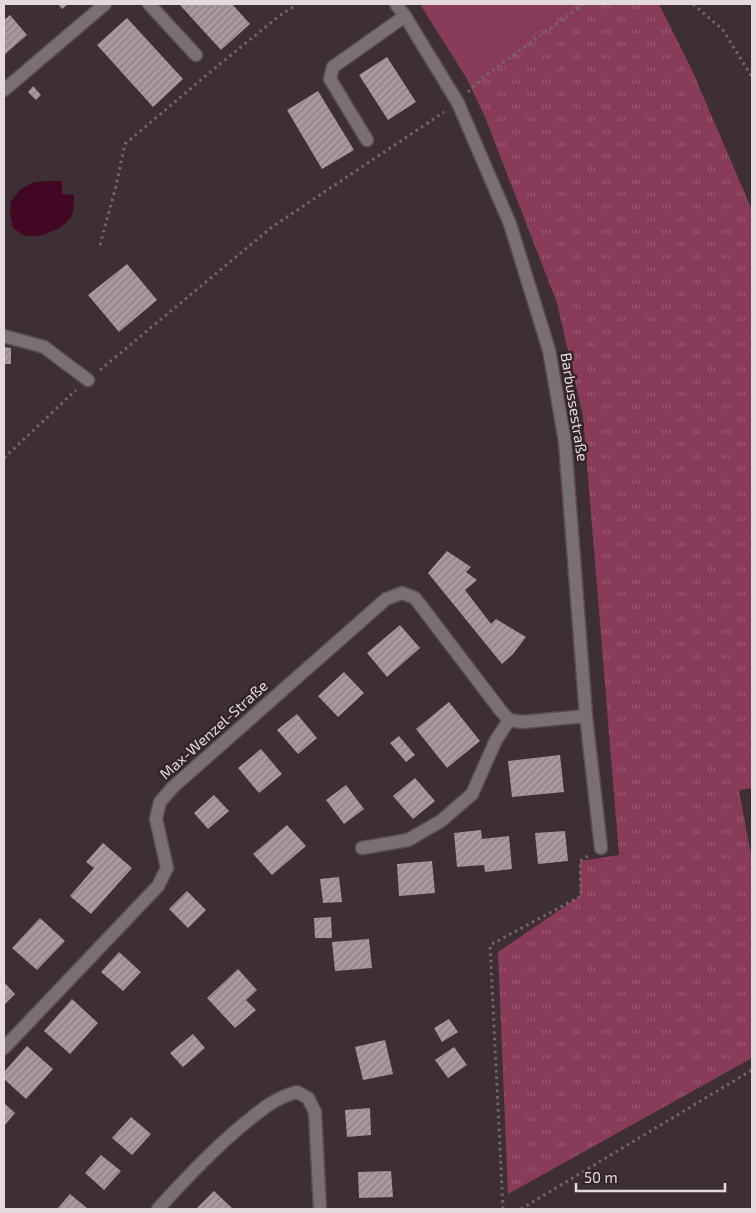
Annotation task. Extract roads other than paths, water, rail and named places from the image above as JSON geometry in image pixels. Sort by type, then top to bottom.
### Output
[{"type":"street","points":[[4,90],[105,4]]},
{"type":"street","points":[[149,4],[196,55]]},
{"type":"street","name":"Barbussestraße","points":[[396,4],[458,103],[510,224],[549,350],[565,442],[586,716],[601,848]]},
{"type":"street","points":[[368,140],[330,79],[332,67],[405,16]]},
{"type":"street","points":[[4,336],[44,347],[88,380]]},
{"type":"street","name":"Max-Wenzel-Straße","points":[[4,1048],[158,886],[166,868],[156,819],[160,802],[173,787],[386,600],[402,593],[414,598],[509,720]]},
{"type":"street","points":[[362,848],[408,840],[441,821],[472,794],[496,740],[509,720],[522,722],[586,716]]},
{"type":"street","points":[[158,1209],[195,1168],[231,1134],[268,1105],[284,1096],[297,1092],[308,1098],[315,1112],[320,1209]]}]
